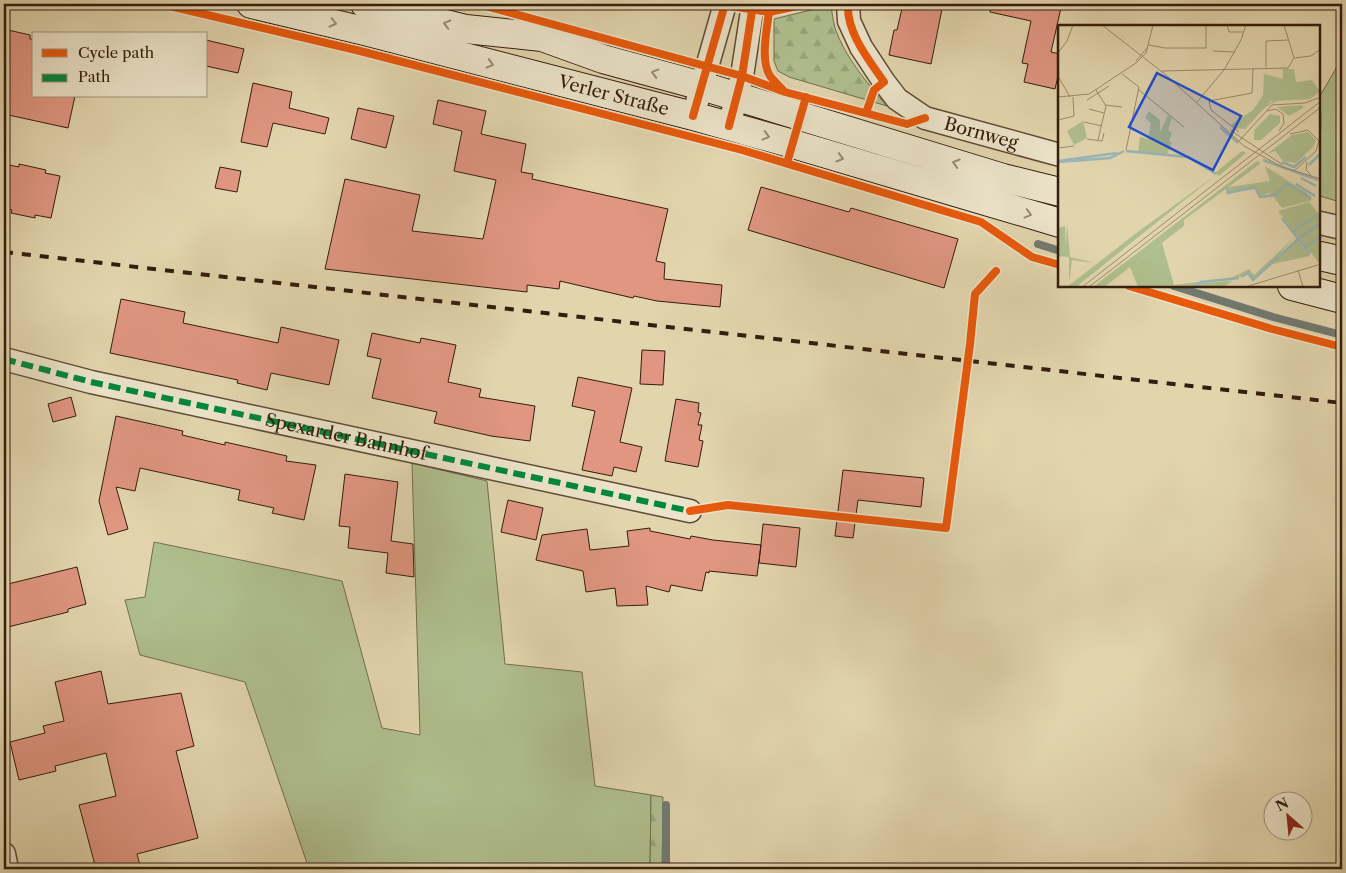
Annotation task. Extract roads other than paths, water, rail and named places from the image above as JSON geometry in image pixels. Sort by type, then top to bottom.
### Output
[{"type":"main road","name":"Verler Straße","points":[[251,4],[364,31],[693,116],[1058,221]]},
{"type":"main road","name":"Verler Straße","points":[[365,4],[466,29],[542,37],[603,59],[801,115],[1003,178],[1058,192]]},
{"type":"main road","points":[[1321,256],[1342,261]]},
{"type":"main road","points":[[1299,288],[1342,300]]},
{"type":"street","points":[[693,116],[725,4]]},
{"type":"street","points":[[729,126],[737,97],[752,11],[750,4]]},
{"type":"street","name":"Bornweg","points":[[848,4],[849,22],[861,47],[897,99],[925,118],[1058,154]]},
{"type":"street","points":[[1321,223],[1342,228]]},
{"type":"street","name":"Spexarder Bahnhof","points":[[4,358],[91,382],[690,511]]},
{"type":"street","points":[[4,854],[8,869]]},
{"type":"waterway","points":[[1038,244],[1058,250]]},
{"type":"waterway","points":[[1180,288],[1273,317],[1342,335]]},
{"type":"waterway","points":[[666,805],[666,869]]},
{"type":"railway","points":[[4,252],[1342,403]]}]
